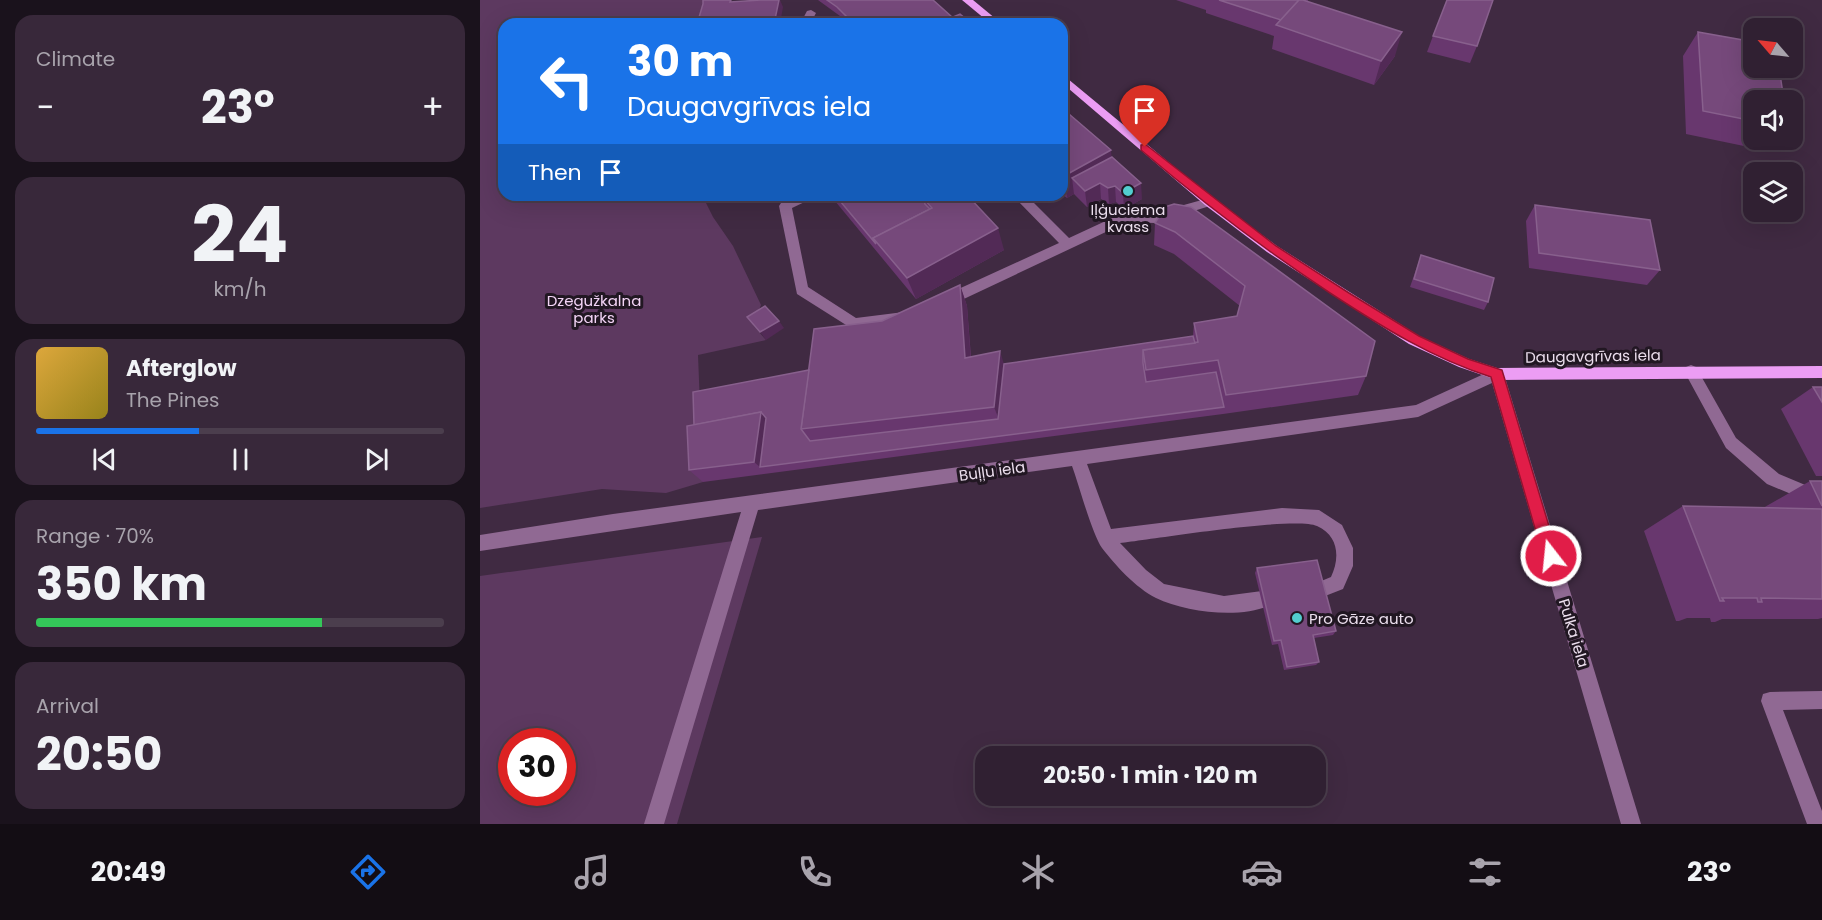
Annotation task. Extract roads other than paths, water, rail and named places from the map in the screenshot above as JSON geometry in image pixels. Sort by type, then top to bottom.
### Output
[{"type":"main road","points":[[967,0],[990,18]]},
{"type":"main road","name":"Daugavgrīvas iela","points":[[1068,82],[1209,202],[1272,249],[1414,340],[1464,363],[1497,374],[1822,372]]},
{"type":"street","points":[[808,18],[811,13]]},
{"type":"street","points":[[796,201],[785,206],[801,290],[854,324],[923,312],[1125,217],[1155,218],[1209,202]]},
{"type":"street","points":[[1024,201],[1067,243]]},
{"type":"street","points":[[1691,372],[1731,442],[1773,478],[1822,500]]},
{"type":"street","name":"Buļļu iela","points":[[480,543],[614,522],[1418,411],[1497,374]]},
{"type":"street","name":"Pulka iela","points":[[1497,374],[1631,824]]},
{"type":"street","points":[[1077,459],[1105,537],[1120,557],[1160,591],[1188,599],[1224,605],[1262,600]]},
{"type":"street","points":[[654,824],[752,504]]},
{"type":"street","points":[[1105,537],[1282,516],[1318,518],[1336,530],[1345,548],[1345,566],[1337,583],[1320,590]]},
{"type":"street","points":[[1817,824],[1770,701],[1822,700]]},
{"type":"place","name":"Iļģuciema kvass","points":[[1128,191]]},
{"type":"place","name":"Pro Gāze auto","points":[[1297,618]]},
{"type":"park label","name":"Dzegužkalna parks","points":[[594,308]]}]
